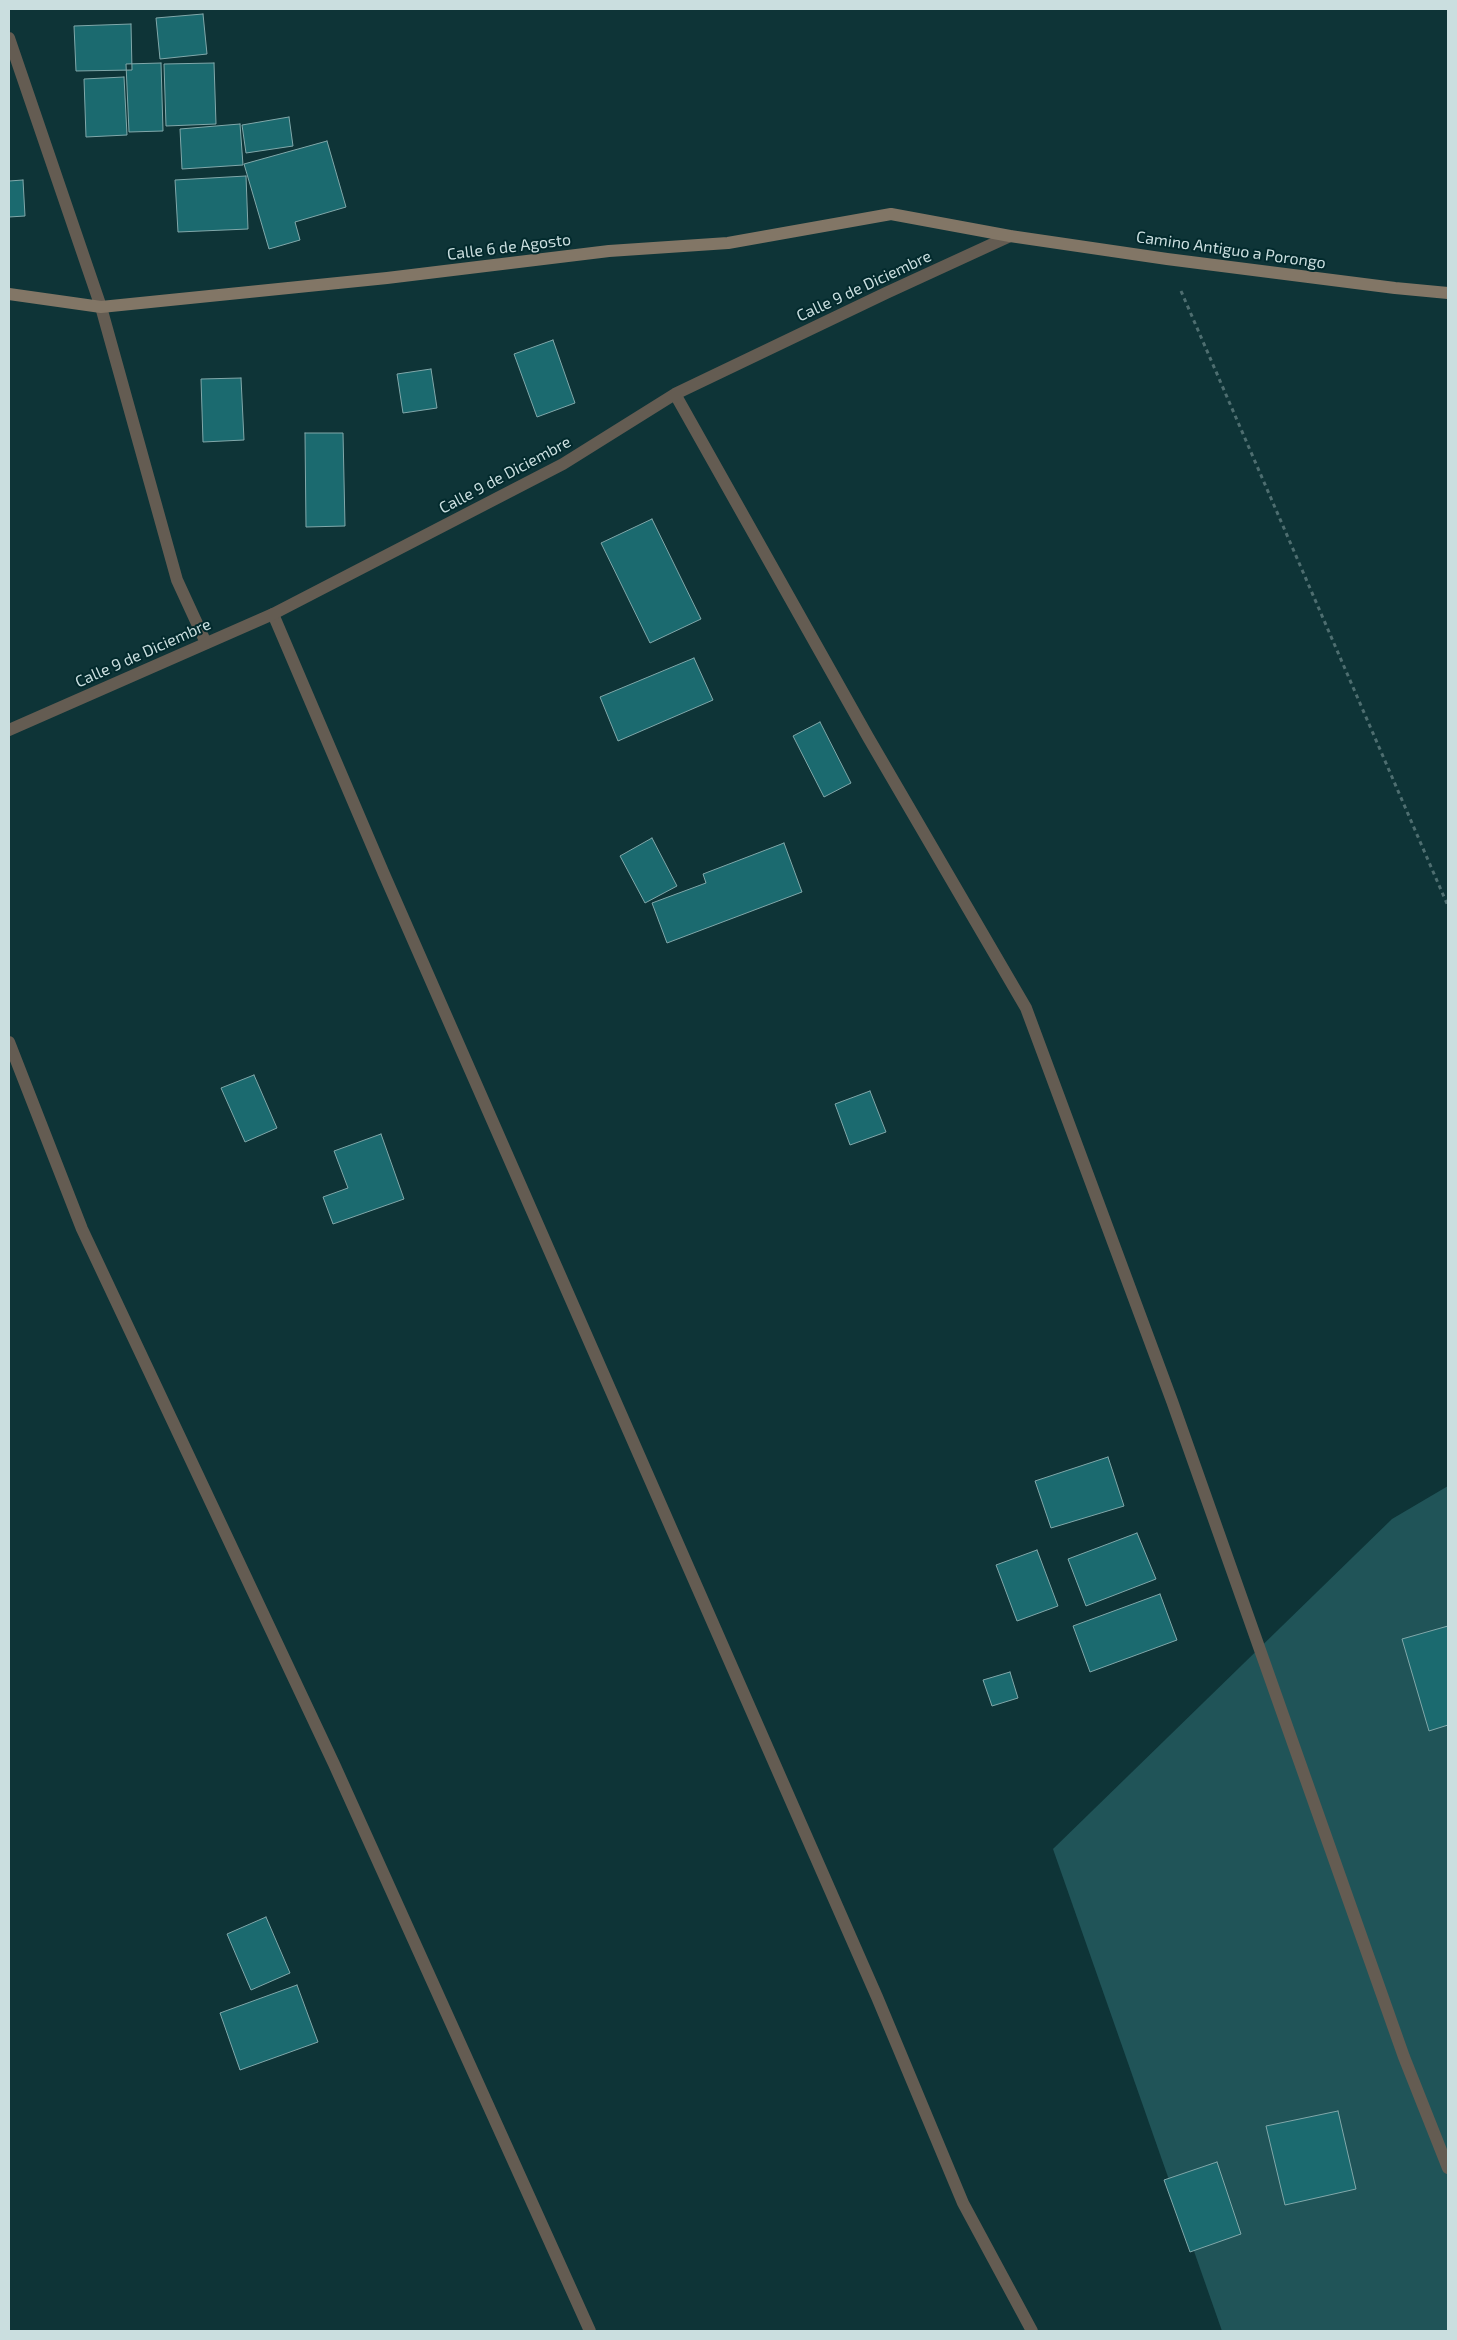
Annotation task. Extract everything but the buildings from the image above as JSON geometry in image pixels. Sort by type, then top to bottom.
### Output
[{"type":"street","points":[[9,38],[101,307],[177,580],[206,643]]},
{"type":"street","name":"Calle 6 de Agosto","points":[[9,294],[101,307],[387,278],[609,251],[728,243],[891,214],[1010,236]]},
{"type":"street","name":"Camino Antiguo a Porongo","points":[[1010,236],[1395,288],[1448,293]]},
{"type":"street","name":"Calle 9 de Diciembre","points":[[9,730],[273,614],[563,464],[675,394],[1010,236]]},
{"type":"street","points":[[675,394],[863,729],[1026,1008],[1172,1401],[1404,2057],[1448,2168]]},
{"type":"street","points":[[273,614],[384,874],[877,1997],[963,2203],[1032,2331]]},
{"type":"street","points":[[9,1042],[82,1229],[334,1764],[590,2331]]},
{"type":"path","points":[[1167,258],[1448,906]]},
{"type":"shaded area","points":[[1448,1486],[1448,2331],[1222,2331],[1053,1849],[1392,1519]]}]
